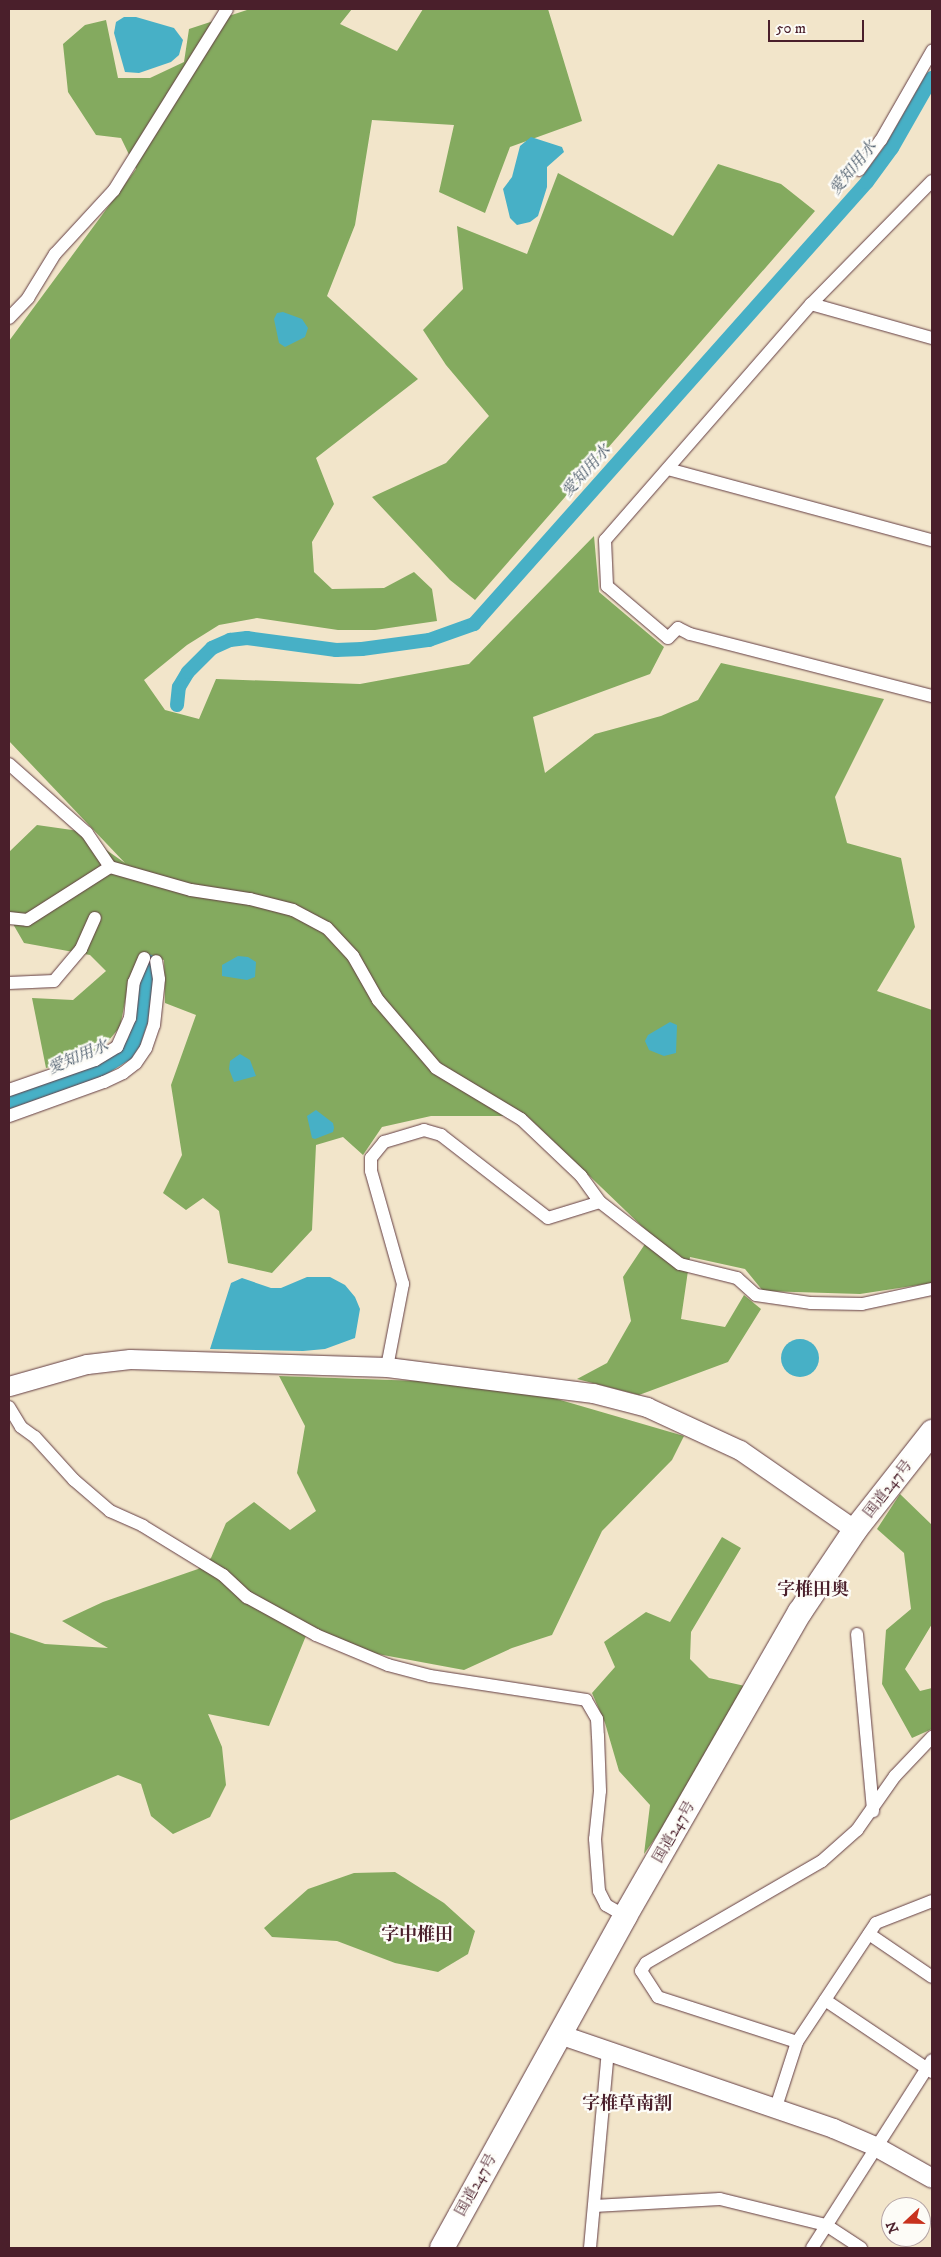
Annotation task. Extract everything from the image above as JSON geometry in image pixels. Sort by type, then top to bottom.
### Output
[{"type":"highway","name":"国道247号","points":[[442,2248],[625,1916],[800,1612],[855,1530],[932,1432]]},
{"type":"street","points":[[9,318],[25,302],[55,254],[114,190],[227,9]]},
{"type":"street","points":[[859,170],[881,140],[932,51]]},
{"type":"street","points":[[932,181],[811,304],[604,540],[607,586],[668,638],[678,628],[690,634],[932,696]]},
{"type":"street","points":[[811,304],[932,338]]},
{"type":"street","points":[[668,469],[932,540]]},
{"type":"street","points":[[9,764],[87,834],[110,867],[198,892],[250,899],[293,910],[327,928],[354,956],[378,1000],[436,1068],[521,1119],[581,1176],[600,1202],[680,1264],[737,1278],[756,1296],[811,1303],[862,1304],[932,1289]]},
{"type":"street","points":[[9,918],[27,920],[110,867]]},
{"type":"street","points":[[9,983],[54,980],[81,949],[95,918]]},
{"type":"street","points":[[9,1090],[95,1060],[118,1046],[130,1018],[134,982],[150,960],[159,979],[154,1024],[146,1048],[136,1062],[123,1073],[104,1082],[9,1116]]},
{"type":"street","points":[[387,1368],[403,1284],[370,1171],[371,1158],[384,1142],[424,1130],[441,1135],[548,1218],[600,1202]]},
{"type":"street","points":[[9,1386],[87,1364],[130,1359],[387,1368],[527,1383],[593,1393],[647,1407],[740,1450],[855,1530]]},
{"type":"street","points":[[9,1407],[21,1427],[110,1511],[143,1526],[223,1575],[247,1597],[316,1635],[388,1665],[430,1676],[586,1700],[597,1719],[600,1791],[595,1839],[599,1891],[606,1905],[625,1916]]},
{"type":"street","points":[[857,1634],[873,1811]]},
{"type":"street","points":[[797,2042],[658,1997],[642,1971],[646,1963],[811,1869],[845,1842],[873,1811],[895,1776],[932,1737]]},
{"type":"street","points":[[776,2107],[797,2042],[876,1923],[932,1901]]},
{"type":"street","points":[[869,1934],[932,1977]]},
{"type":"street","points":[[812,2248],[875,2146],[930,2067],[825,2000]]},
{"type":"street","points":[[559,2034],[776,2107],[875,2146],[932,2178]]},
{"type":"street","points":[[590,2248],[608,2052]]},
{"type":"street","points":[[594,2206],[720,2199],[826,2225],[861,2248]]},
{"type":"green space","points":[[250,9],[352,9],[340,24],[397,51],[423,9],[548,9],[582,121],[510,147],[485,213],[439,192],[454,125],[372,120],[355,225],[327,296],[418,379],[316,458],[334,504],[312,542],[314,572],[332,589],[384,588],[414,572],[432,589],[437,621],[375,630],[338,630],[257,618],[219,625],[187,645],[144,680],[165,710],[199,719],[216,679],[360,684],[469,664],[594,536],[599,592],[664,647],[650,674],[533,717],[545,773],[595,734],[661,716],[698,700],[721,663],[884,699],[835,797],[847,843],[901,858],[915,927],[877,991],[932,1010],[932,1283],[860,1294],[763,1291],[745,1269],[690,1257],[681,1319],[725,1327],[744,1295],[761,1309],[728,1362],[639,1395],[577,1379],[607,1363],[631,1321],[623,1277],[651,1235],[527,1116],[431,1116],[382,1127],[363,1155],[343,1137],[316,1145],[312,1230],[272,1273],[228,1263],[219,1211],[203,1198],[186,1210],[163,1193],[182,1155],[171,1085],[196,1015],[165,1003],[164,960],[141,954],[129,982],[120,1027],[98,1053],[46,1068],[32,998],[73,1000],[106,971],[90,955],[24,943],[9,917],[9,852],[37,825],[79,831],[125,863],[9,741],[9,341],[136,169],[121,138],[96,135],[68,92],[63,44],[85,25],[106,20],[118,78],[150,78],[184,62],[189,29]]},
{"type":"green space","points":[[718,164],[781,184],[815,211],[475,600],[450,580],[372,497],[446,463],[489,416],[446,365],[423,330],[463,289],[457,226],[527,254],[558,173],[673,236]]},
{"type":"green space","points":[[279,1376],[419,1381],[550,1397],[684,1436],[672,1460],[602,1531],[552,1635],[512,1648],[464,1670],[356,1650],[310,1626],[269,1726],[208,1714],[222,1747],[226,1785],[210,1817],[173,1834],[151,1816],[141,1784],[118,1775],[9,1821],[9,1632],[45,1644],[108,1648],[62,1621],[103,1602],[198,1569],[211,1558],[226,1523],[254,1502],[290,1530],[316,1511],[297,1473],[305,1426]]},
{"type":"green space","points":[[900,1494],[932,1525],[932,1624],[905,1669],[920,1691],[932,1688],[932,1729],[912,1738],[882,1684],[886,1630],[911,1609],[904,1553],[877,1529]]},
{"type":"green space","points":[[722,1537],[741,1548],[691,1632],[690,1659],[709,1678],[745,1686],[690,1789],[644,1854],[650,1805],[619,1771],[605,1723],[592,1693],[615,1667],[604,1642],[646,1612],[670,1622]]},
{"type":"green space","points":[[395,1872],[444,1903],[475,1931],[468,1954],[438,1972],[395,1963],[337,1941],[272,1937],[264,1928],[308,1889],[354,1873]]},
{"type":"water","points":[[124,17],[136,17],[174,28],[183,40],[179,55],[171,62],[139,73],[125,72],[114,33],[116,22]]},
{"type":"water","points":[[531,137],[562,147],[564,152],[547,167],[547,187],[538,216],[530,222],[517,225],[510,218],[503,189],[512,177],[520,146]]},
{"type":"water","points":[[283,312],[302,319],[308,328],[305,337],[285,347],[279,343],[274,319],[277,313]]},
{"type":"water","points":[[238,956],[248,957],[256,962],[255,977],[247,980],[222,976],[222,965]]},
{"type":"water","points":[[670,1022],[677,1025],[676,1053],[664,1056],[649,1050],[645,1041],[648,1035]]},
{"type":"water","points":[[240,1054],[250,1060],[256,1076],[234,1082],[229,1069],[230,1061]]},
{"type":"water","points":[[316,1110],[333,1123],[334,1128],[333,1132],[315,1139],[312,1138],[307,1116]]},
{"type":"water","points":[[307,1277],[330,1277],[345,1285],[355,1297],[360,1309],[355,1338],[325,1349],[303,1351],[210,1349],[231,1283],[242,1278],[271,1288],[281,1288]]},
{"type":"water","points":[[800,1339],[813,1345],[819,1358],[813,1371],[800,1377],[787,1371],[781,1358],[787,1345]]},
{"type":"waterway","name":"愛知用水","points":[[177,705],[179,687],[188,672],[212,648],[230,640],[247,638],[336,650],[362,649],[429,640],[474,624],[867,182],[892,148],[932,78]]},
{"type":"waterway","name":"愛知用水","points":[[9,1102],[100,1070],[126,1054],[134,1042],[141,1021],[149,962]]},
{"type":"district","name":"字椎田奥","points":[[813,1590]]},
{"type":"district","name":"字中椎田","points":[[417,1935]]},
{"type":"district","name":"字椎草南割","points":[[627,2104]]}]
